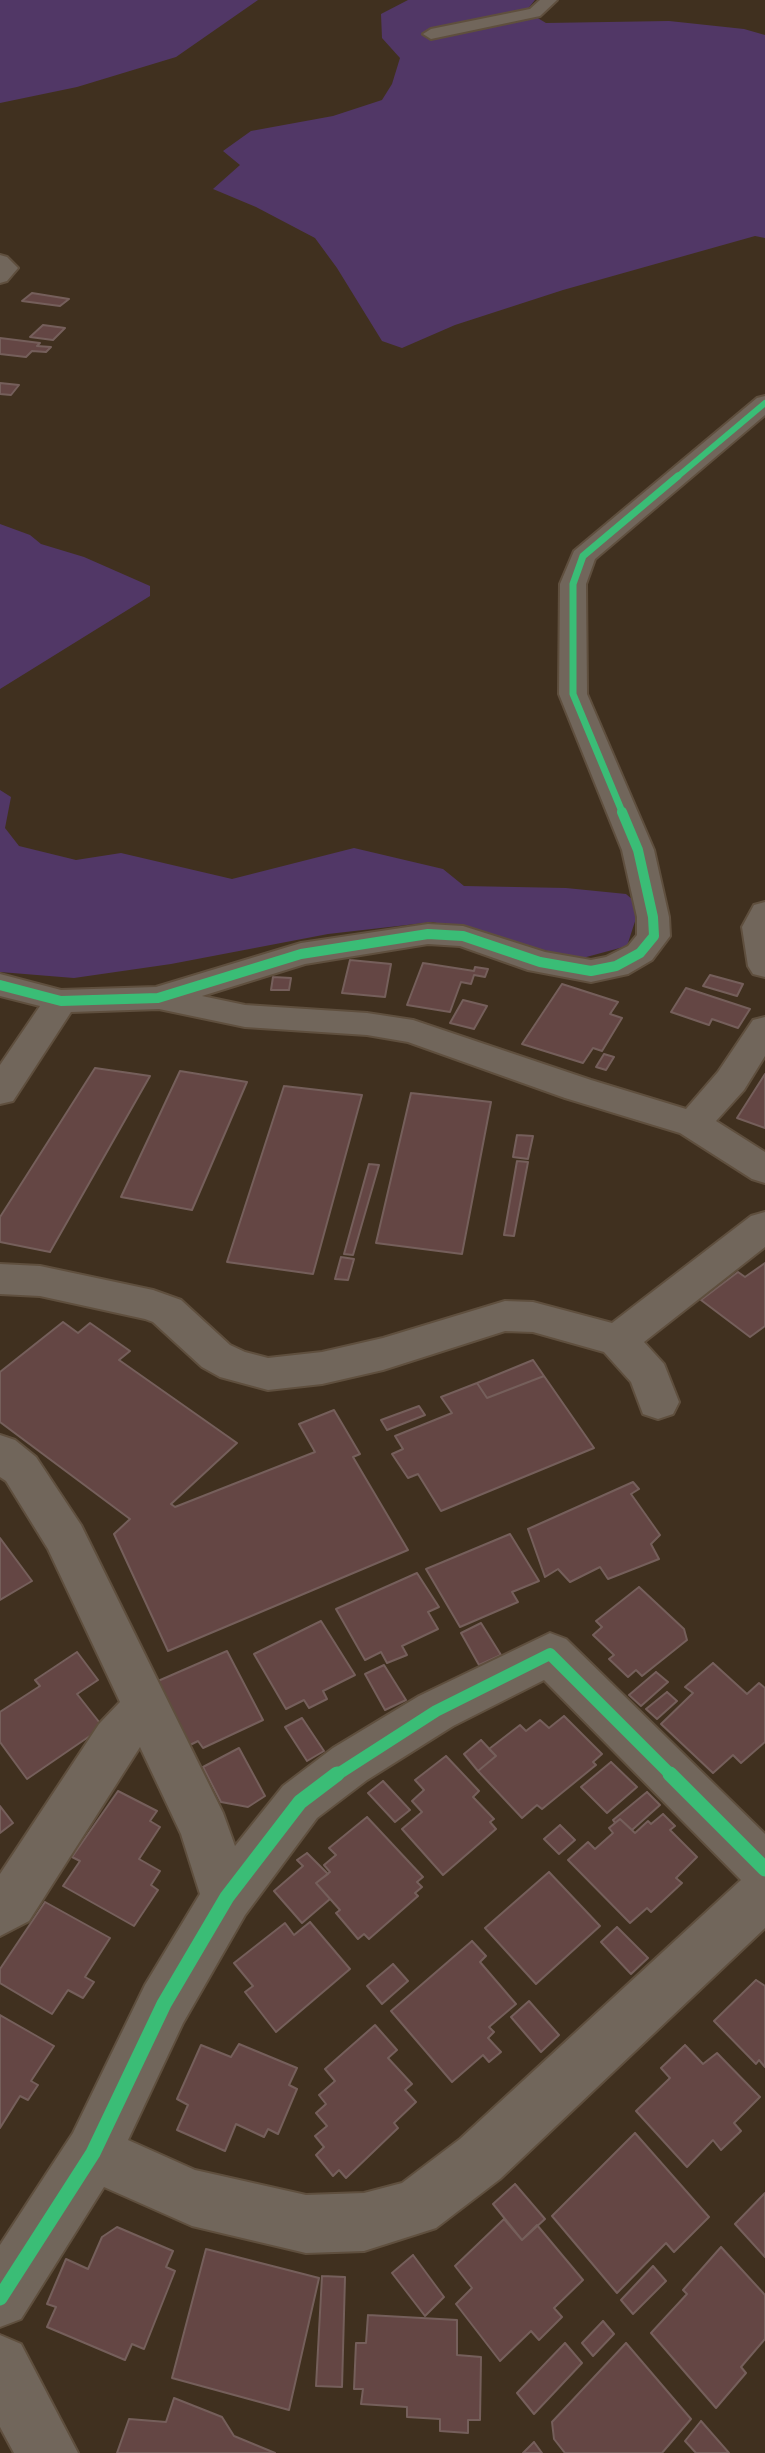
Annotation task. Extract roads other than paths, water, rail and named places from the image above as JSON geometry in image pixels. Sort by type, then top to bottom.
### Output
[{"type":"street","points":[[431,34],[535,13],[549,0]]},
{"type":"street","points":[[0,261],[8,268],[0,278]]},
{"type":"street","points":[[158,998],[301,954],[428,934],[463,936],[540,962],[591,971],[616,966],[640,953],[654,936],[653,917],[638,850],[573,694],[573,584],[583,556],[765,403]]},
{"type":"street","points":[[765,912],[758,927],[765,966]]},
{"type":"street","points":[[0,985],[61,1001],[158,998],[245,1016],[367,1024],[413,1031],[693,1124],[765,1170]]},
{"type":"street","points":[[0,1092],[61,1001]]},
{"type":"street","points":[[693,1124],[731,1081],[765,1028]]},
{"type":"street","points":[[618,1340],[765,1226]]},
{"type":"street","points":[[0,1279],[40,1281],[153,1305],[167,1311],[216,1356],[235,1366],[268,1374],[322,1368],[383,1354],[505,1316],[533,1317],[618,1340],[649,1375],[658,1402]]},
{"type":"street","points":[[0,1452],[21,1469],[65,1538],[205,1829],[227,1896]]},
{"type":"street","points":[[0,2298],[93,2153],[164,2004],[227,1896],[300,1802],[350,1764],[436,1711],[550,1654],[765,1869]]},
{"type":"street","points":[[0,1911],[11,1903],[116,1740],[133,1720],[147,1709]]},
{"type":"street","points":[[93,2153],[192,2198],[306,2224],[364,2222],[416,2207],[480,2159],[765,1893]]},
{"type":"street","points":[[0,2365],[47,2453]]}]
